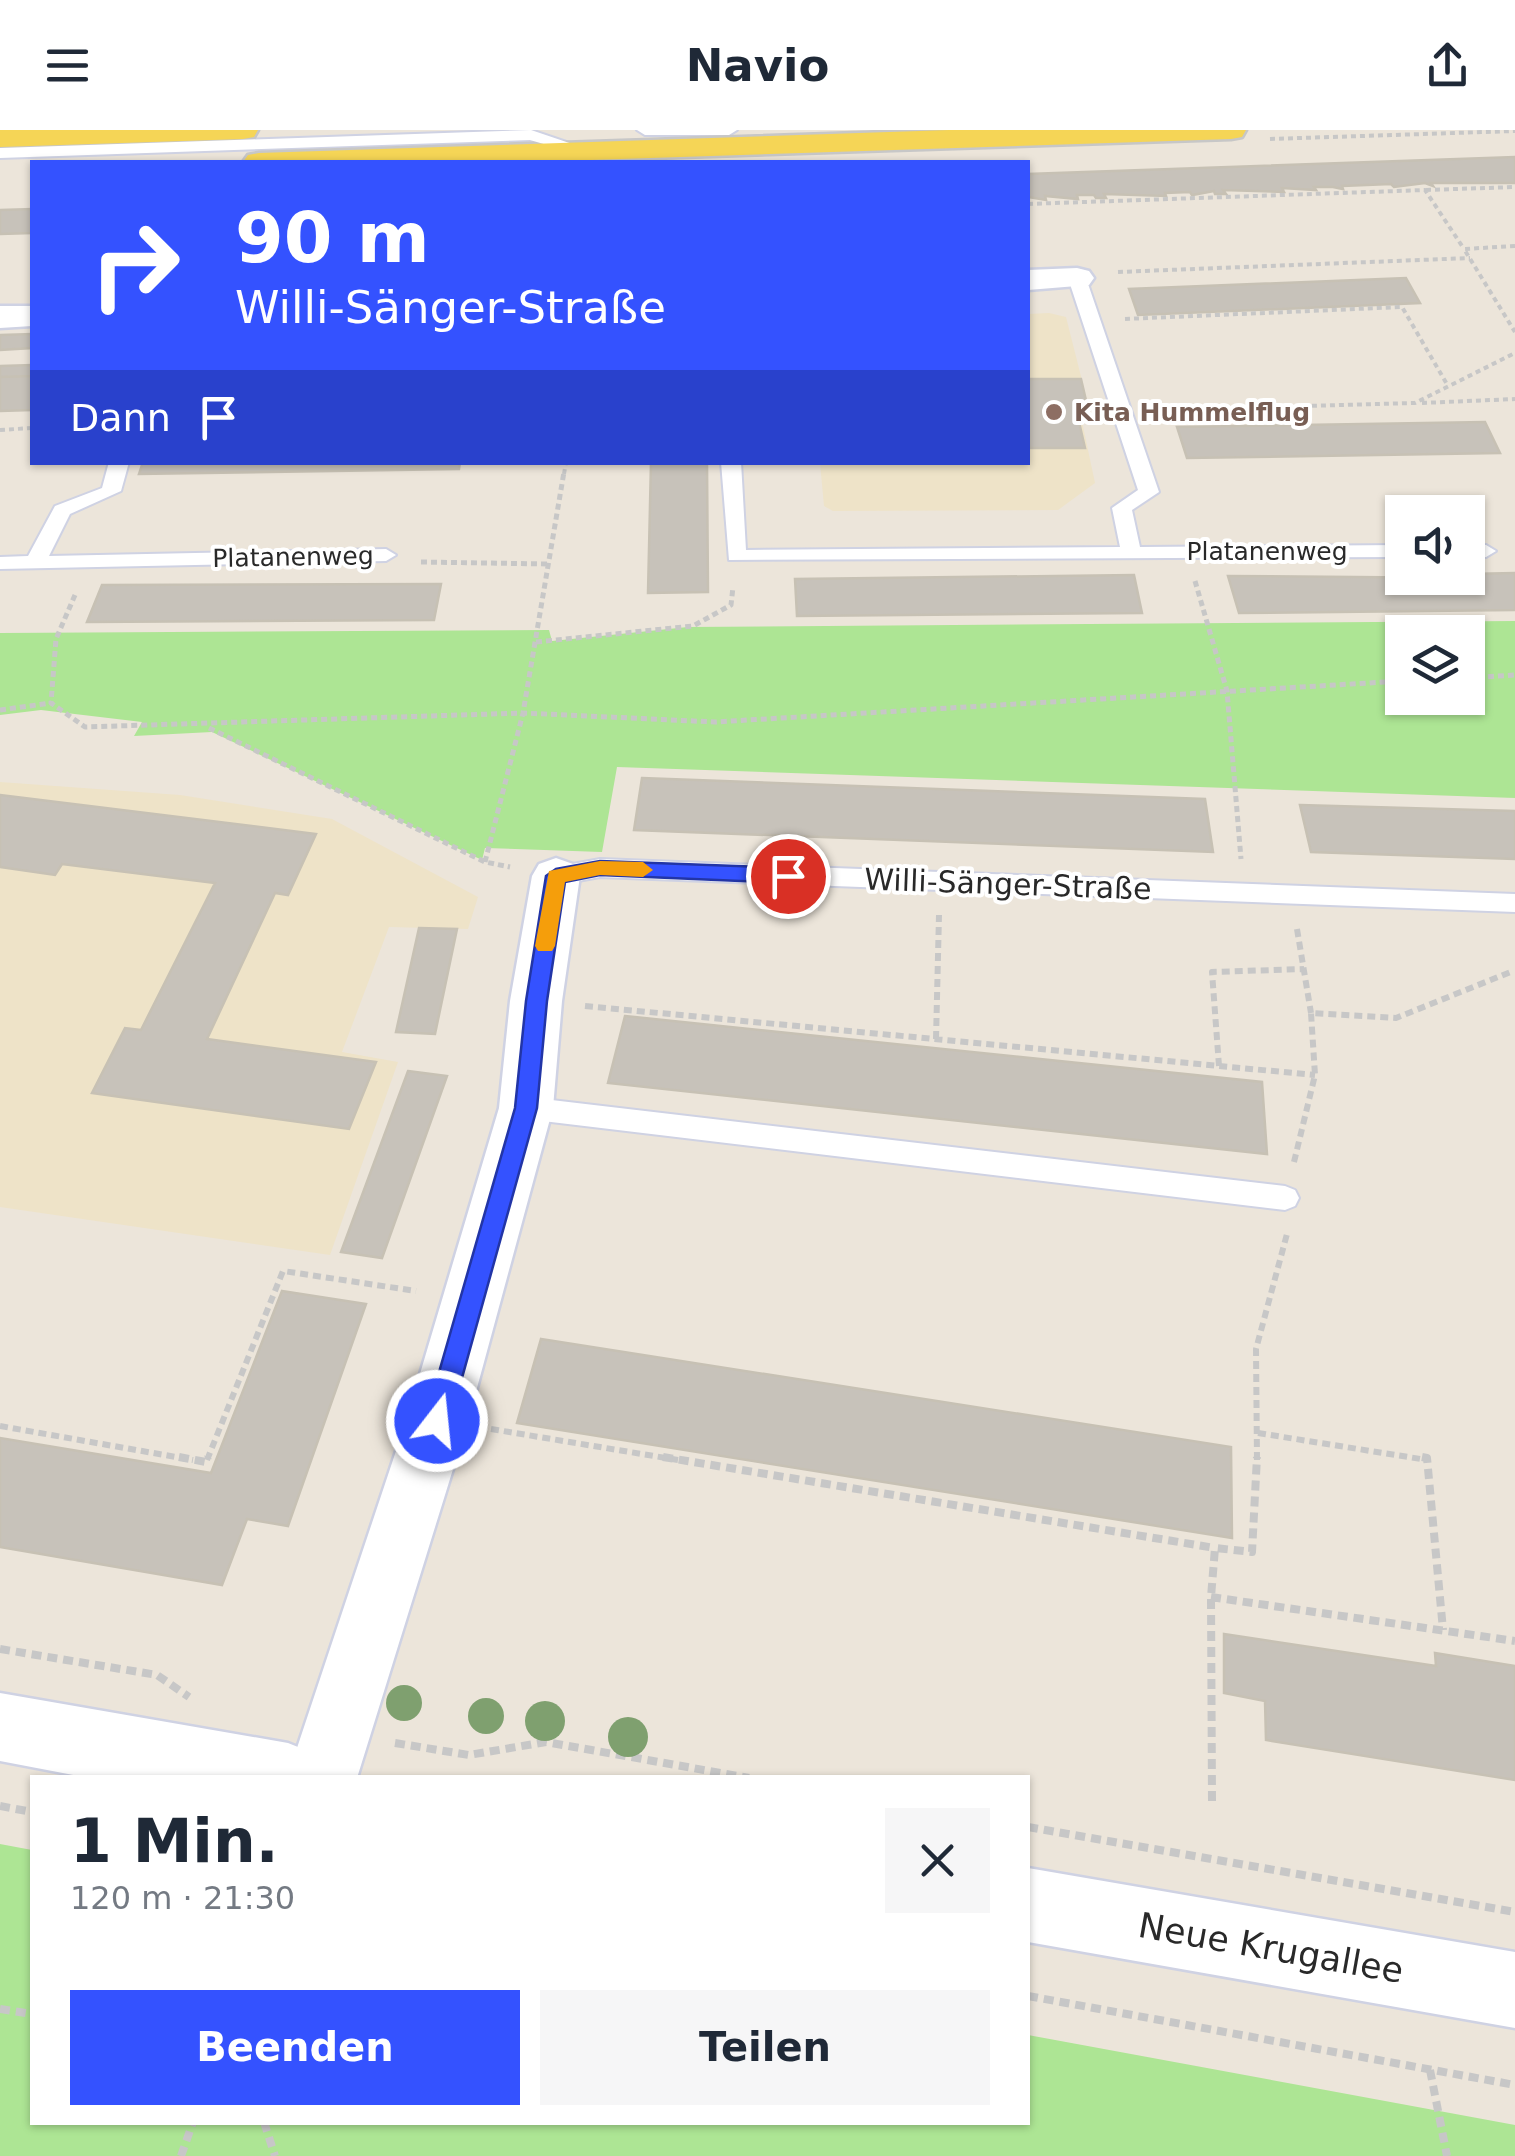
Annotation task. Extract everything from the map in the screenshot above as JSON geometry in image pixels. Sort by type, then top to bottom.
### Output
[{"type":"main road","points":[[0,138],[244,130]]},
{"type":"main road","points":[[325,160],[1231,130]]},
{"type":"main road","points":[[0,171],[30,170]]},
{"type":"street","points":[[1030,280],[1077,278]]},
{"type":"street","points":[[0,318],[30,316]]},
{"type":"street","points":[[323,1775],[437,1421],[526,1108],[536,1001],[556,876]]},
{"type":"street","points":[[0,1727],[271,1775]]},
{"type":"street","name":"Neue Krugallee","points":[[1030,1905],[1515,1990]]},
{"type":"lane","points":[[645,130],[729,130]]},
{"type":"lane","points":[[0,153],[531,135],[588,152]]},
{"type":"lane","points":[[1077,278],[1149,492],[1122,508],[1131,550]]},
{"type":"lane","points":[[35,563],[62,510],[111,491],[118,465]]},
{"type":"lane","points":[[731,465],[736,556]]},
{"type":"lane","name":"Platanenweg","points":[[736,556],[1385,551]]},
{"type":"lane","name":"Platanenweg","points":[[0,563],[386,555]]},
{"type":"lane","name":"Willi-Sänger-Straße","points":[[556,876],[600,868],[1515,903]]},
{"type":"lane","points":[[526,1108],[1285,1198]]},
{"type":"path","points":[[1030,204],[1515,186]]},
{"type":"path","points":[[1425,190],[1515,332]]},
{"type":"path","points":[[1464,249],[1515,246]]},
{"type":"path","points":[[1077,278],[1102,273],[1470,258]]},
{"type":"path","points":[[1124,320],[1402,307],[1448,386]]},
{"type":"path","points":[[1415,403],[1515,352]]},
{"type":"path","points":[[1124,411],[1515,399]]},
{"type":"path","points":[[0,430],[30,428]]},
{"type":"path","points":[[485,862],[522,712],[566,465]]},
{"type":"path","points":[[1187,551],[1226,691],[1244,892]]},
{"type":"path","name":"Platanenweg","points":[[386,555],[407,562],[549,564]]},
{"type":"path","points":[[536,642],[692,626],[731,605],[736,556]]},
{"type":"path","points":[[52,704],[56,640],[90,562]]},
{"type":"path","points":[[1485,677],[1515,675]]},
{"type":"path","points":[[0,710],[52,704],[85,727],[206,726],[522,712],[714,722],[1385,683]]},
{"type":"path","points":[[206,726],[485,862],[556,876]]},
{"type":"path","points":[[936,1039],[940,882]]},
{"type":"path","points":[[437,1421],[1252,1552],[1258,1434],[1256,1349],[1287,1245],[1285,1198],[1316,1075],[1292,893]]},
{"type":"path","points":[[1218,1066],[1212,972],[1304,970]]},
{"type":"path","points":[[1310,1013],[1396,1018],[1513,971]]},
{"type":"path","points":[[536,1001],[1316,1075]]},
{"type":"path","points":[[0,1426],[206,1462],[283,1271],[472,1299]]},
{"type":"path","points":[[1258,1434],[1427,1458],[1442,1630]]},
{"type":"path","points":[[1212,1801],[1211,1597],[1215,1548]]},
{"type":"path","points":[[1211,1597],[1515,1641]]},
{"type":"path","points":[[0,1649],[157,1675],[198,1703]]},
{"type":"path","points":[[440,1750],[469,1755],[546,1742],[731,1775]]},
{"type":"path","points":[[0,1806],[30,1812]]},
{"type":"path","points":[[1030,1826],[1515,1912]]},
{"type":"path","points":[[1030,1996],[1515,2085]]},
{"type":"path","points":[[0,2009],[30,2014]]},
{"type":"path","points":[[1430,2070],[1447,2156]]},
{"type":"path","points":[[181,2156],[192,2125]]},
{"type":"path","points":[[265,2125],[275,2156]]},
{"type":"shaded area","name":"Kita Hummelflug","points":[[1030,314],[1066,317],[1090,412],[1080,412],[1095,483],[1058,510],[833,511],[824,506],[820,465],[1030,465]]},
{"type":"shaded area","points":[[0,782],[180,795],[332,819],[478,897],[468,929],[389,927],[342,1052],[398,1062],[330,1255],[0,1207]]},
{"type":"green space","points":[[1485,621],[1515,621],[1515,798],[617,767],[602,852],[485,848],[482,860],[212,732],[134,736],[142,722],[41,710],[0,715],[0,633],[549,630],[552,641],[688,627],[1385,622],[1385,715],[1485,715]]},
{"type":"green space","points":[[0,1844],[30,1850],[30,2125],[1030,2125],[1030,2035],[1515,2125],[1515,2156],[0,2156]]},
{"type":"building","points":[[1515,157],[1515,183],[1282,188],[1284,192],[1104,194],[1106,198],[1077,195],[1078,199],[1045,196],[1046,200],[1030,197],[1030,174]]},
{"type":"building","points":[[30,209],[30,233],[0,234],[0,210]]},
{"type":"building","points":[[1406,278],[1420,303],[1138,315],[1129,289]]},
{"type":"building","points":[[30,334],[30,348],[0,350],[0,335]]},
{"type":"building","points":[[30,365],[30,376],[0,377],[0,366]]},
{"type":"building","points":[[30,376],[30,410],[0,411],[0,377]]},
{"type":"building","points":[[1030,379],[1081,379],[1088,409],[1076,409],[1085,448],[1030,448]]},
{"type":"building","points":[[1485,422],[1500,453],[1187,458],[1177,427]]},
{"type":"building","points":[[142,465],[460,465],[459,469],[139,474]]},
{"type":"building","points":[[651,465],[707,465],[708,592],[648,593]]},
{"type":"building","points":[[1515,573],[1515,610],[1239,613],[1228,576],[1385,577],[1385,595],[1485,595],[1485,574]]},
{"type":"building","points":[[1134,575],[1142,613],[797,616],[795,579]]},
{"type":"building","points":[[441,584],[434,620],[87,622],[102,585]]},
{"type":"building","points":[[642,778],[1205,799],[1213,852],[634,830]]},
{"type":"building","points":[[0,795],[316,834],[288,895],[275,893],[207,1039],[376,1062],[349,1129],[92,1093],[125,1028],[141,1030],[215,883],[62,864],[55,875],[0,867]]},
{"type":"building","points":[[1300,805],[1515,811],[1515,859],[1311,852]]},
{"type":"building","points":[[419,928],[457,929],[435,1034],[396,1032]]},
{"type":"building","points":[[625,1016],[1262,1082],[1267,1154],[608,1083]]},
{"type":"building","points":[[408,1071],[447,1076],[382,1258],[341,1252]]},
{"type":"building","points":[[282,1291],[366,1304],[288,1526],[247,1519],[222,1585],[0,1547],[0,1438],[211,1473]]},
{"type":"building","points":[[541,1339],[1231,1447],[1232,1538],[517,1423]]},
{"type":"building","points":[[1224,1634],[1436,1666],[1435,1653],[1515,1666],[1515,1780],[1266,1740],[1265,1701],[1224,1693]]},
{"type":"slow traffic","points":[[545,946],[556,876],[600,868],[643,870]]},
{"type":"place","name":"Kita Hummelflug","points":[[1054,412]]},
{"type":"route","points":[[437,1421],[526,1108],[536,1001],[556,876],[600,868],[788,876]]}]
